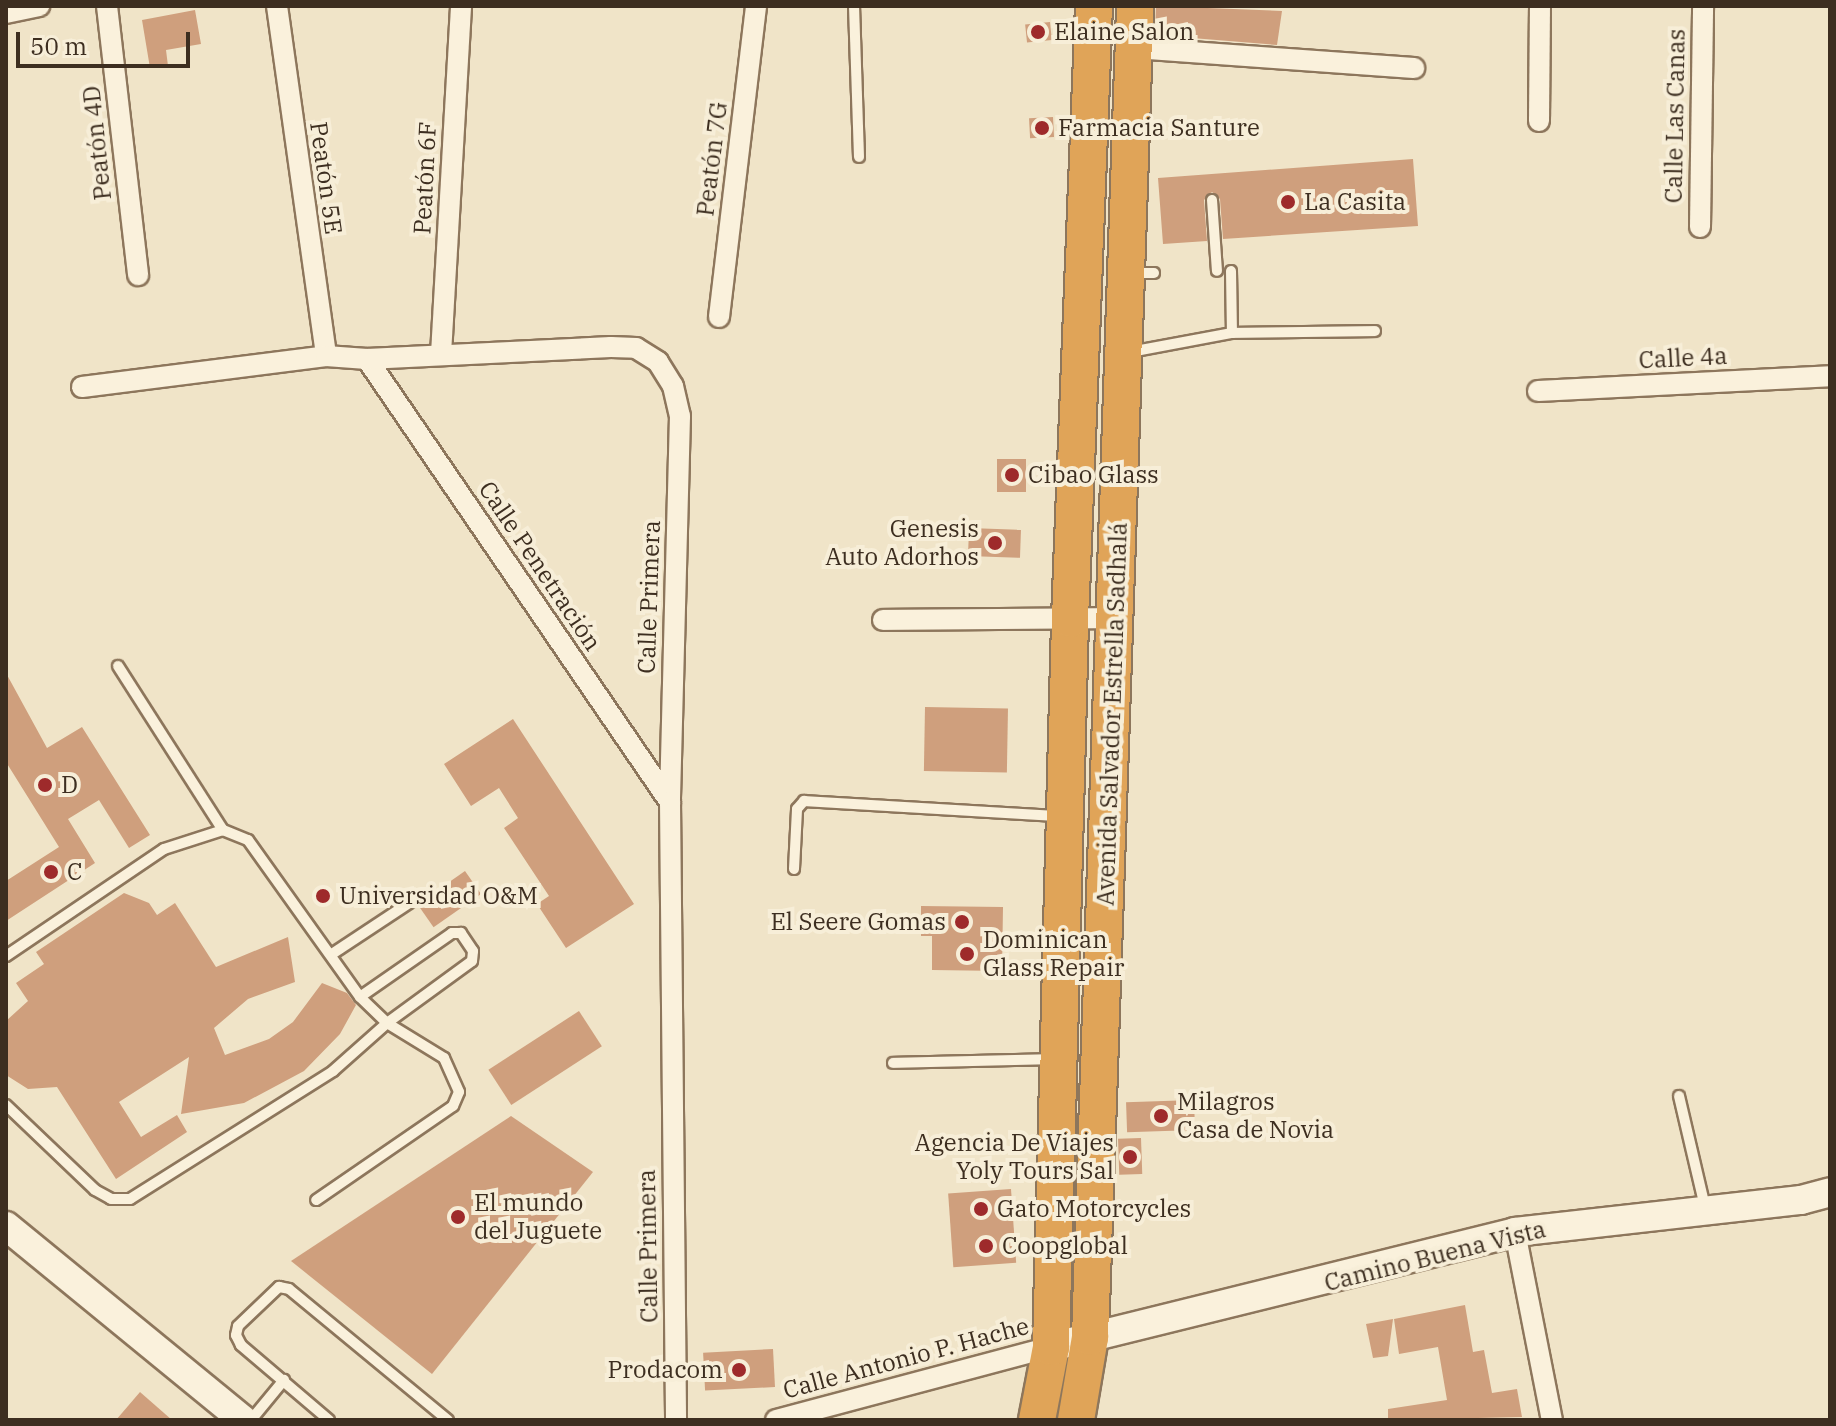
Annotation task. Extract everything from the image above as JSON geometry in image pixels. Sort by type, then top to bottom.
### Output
[{"type":"highway","name":"Avenida Salvador Estrella Sadhalá","points":[[1037,1420],[1051,1347],[1070,619],[1094,6]]},
{"type":"highway","name":"Avenida Salvador Estrella Sadhalá","points":[[1076,1420],[1090,1337],[1124,353],[1140,273],[1134,201],[1135,6]]},
{"type":"street","points":[[6,13],[39,6]]},
{"type":"street","name":"Peatón 4D","points":[[107,6],[138,275]]},
{"type":"street","name":"Peatón 5E","points":[[277,6],[326,356]]},
{"type":"street","name":"Peatón 6F","points":[[441,354],[461,6]]},
{"type":"street","name":"Peatón 7G","points":[[719,317],[756,6]]},
{"type":"street","points":[[1539,121],[1540,6]]},
{"type":"street","name":"Calle Las Canas","points":[[1700,227],[1703,6]]},
{"type":"street","points":[[1134,48],[1414,68]]},
{"type":"street","name":"Calle Primera","points":[[82,387],[326,356],[367,359],[636,348],[658,362],[673,386],[680,416],[670,802],[676,1420]]},
{"type":"street","name":"Calle Penetración","points":[[367,359],[670,802]]},
{"type":"street","name":"Calle 4a","points":[[1538,391],[1830,376]]},
{"type":"street","points":[[883,620],[1115,618]]},
{"type":"street","name":"Camino Buena Vista","points":[[1051,1347],[1515,1232],[1705,1207],[1801,1200],[1830,1192]]},
{"type":"street","points":[[6,1226],[243,1420]]},
{"type":"street","points":[[1515,1232],[1552,1420]]},
{"type":"street","name":"Calle Antonio P. Hache","points":[[776,1420],[1051,1347]]},
{"type":"lane","points":[[854,6],[859,157]]},
{"type":"lane","points":[[1212,200],[1217,271]]},
{"type":"lane","points":[[1231,271],[1232,333]]},
{"type":"lane","points":[[1124,353],[1232,333],[1375,331]]},
{"type":"lane","points":[[118,666],[223,830],[248,840],[360,997],[387,1023],[444,1058],[459,1092],[453,1106],[316,1200]]},
{"type":"lane","points":[[794,869],[797,809],[804,801],[1065,816]]},
{"type":"lane","points":[[6,956],[164,849],[223,830]]},
{"type":"lane","points":[[332,954],[409,903]]},
{"type":"lane","points":[[6,1105],[95,1190],[111,1199],[130,1199],[333,1071],[387,1023],[472,961],[473,951],[461,933],[452,933],[360,997]]},
{"type":"lane","points":[[893,1063],[1058,1059]]},
{"type":"lane","points":[[1679,1096],[1705,1207]]},
{"type":"lane","points":[[329,1420],[241,1345],[236,1335],[238,1326],[279,1287],[289,1289],[448,1420]]},
{"type":"lane","points":[[251,1420],[284,1380]]},
{"type":"building","points":[[1156,6],[1282,11],[1277,45],[1155,35]]},
{"type":"building","points":[[195,10],[201,44],[166,50],[168,66],[150,68],[142,20]]},
{"type":"building","name":"Elaine Salon","points":[[1050,22],[1052,40],[1027,43],[1025,25]]},
{"type":"building","name":"Farmacia Santure","points":[[1053,117],[1054,137],[1030,138],[1029,118]]},
{"type":"building","name":"La Casita","points":[[1413,159],[1418,226],[1223,239],[1220,199],[1212,192],[1204,200],[1207,241],[1163,244],[1158,178]]},
{"type":"building","name":"Cibao Glass","points":[[997,459],[1026,459],[1026,492],[997,492]]},
{"type":"building","name":"Genesis Auto Adorhos","points":[[969,528],[1021,530],[1020,558],[968,556]]},
{"type":"building","points":[[6,673],[47,748],[82,727],[150,835],[129,848],[99,800],[68,819],[95,863],[6,921],[6,881],[59,847],[6,762]]},
{"type":"building","points":[[925,707],[1008,708],[1007,772],[924,771]]},
{"type":"building","points":[[513,719],[634,904],[566,948],[537,904],[549,896],[504,828],[518,818],[499,788],[471,806],[444,764]]},
{"type":"building","points":[[465,871],[481,894],[434,927],[417,904]]},
{"type":"building","points":[[124,893],[149,903],[157,915],[175,903],[216,967],[288,937],[295,982],[248,999],[214,1028],[225,1055],[269,1039],[293,1022],[322,983],[347,993],[356,1005],[340,1034],[304,1071],[244,1103],[181,1114],[189,1057],[119,1102],[141,1137],[177,1115],[187,1132],[116,1179],[57,1087],[28,1089],[6,1075],[6,1021],[28,1001],[16,983],[44,964],[36,952]]},
{"type":"building","points":[[921,906],[1003,907],[1002,971],[932,970],[932,936],[921,936]]},
{"type":"building","points":[[579,1011],[602,1046],[511,1105],[488,1070]]},
{"type":"building","name":"Milagros Casa de Novia","points":[[1194,1100],[1195,1130],[1127,1132],[1126,1102]]},
{"type":"building","name":"El mundo del Juguete","points":[[511,1116],[593,1172],[432,1374],[291,1261]]},
{"type":"building","name":"Agencia De Viajes Yoly Tours Sal","points":[[1141,1138],[1142,1174],[1119,1175],[1118,1139]]},
{"type":"building","points":[[1011,1189],[1016,1263],[953,1267],[948,1193]]},
{"type":"building","points":[[1465,1305],[1473,1352],[1484,1350],[1492,1393],[1517,1389],[1522,1417],[1388,1420],[1388,1409],[1447,1400],[1438,1347],[1399,1354],[1394,1319]]},
{"type":"building","points":[[1393,1319],[1388,1356],[1373,1358],[1366,1324]]},
{"type":"building","name":"Prodacom","points":[[773,1349],[775,1387],[705,1391],[703,1353]]},
{"type":"building","points":[[140,1392],[172,1420],[116,1420]]},
{"type":"place","name":"Elaine Salon","points":[[1038,32]]},
{"type":"place","name":"Farmacia Santure","points":[[1042,128]]},
{"type":"place","name":"La Casita","points":[[1288,202]]},
{"type":"place","name":"Cibao Glass","points":[[1012,475]]},
{"type":"place","name":"Genesis Auto Adorhos","points":[[995,543]]},
{"type":"place","name":"D","points":[[45,785]]},
{"type":"place","name":"C","points":[[51,872]]},
{"type":"place","name":"Universidad O&M","points":[[323,896]]},
{"type":"place","name":"El Seere Gomas","points":[[962,922]]},
{"type":"place","name":"Dominican Glass Repair","points":[[967,954]]},
{"type":"place","name":"Milagros Casa de Novia","points":[[1161,1116]]},
{"type":"place","name":"Agencia De Viajes Yoly Tours Sal","points":[[1130,1157]]},
{"type":"place","name":"Gato Motorcycles","points":[[981,1209]]},
{"type":"place","name":"El mundo del Juguete","points":[[458,1217]]},
{"type":"place","name":"Coopglobal","points":[[986,1246]]},
{"type":"place","name":"Prodacom","points":[[739,1370]]}]
